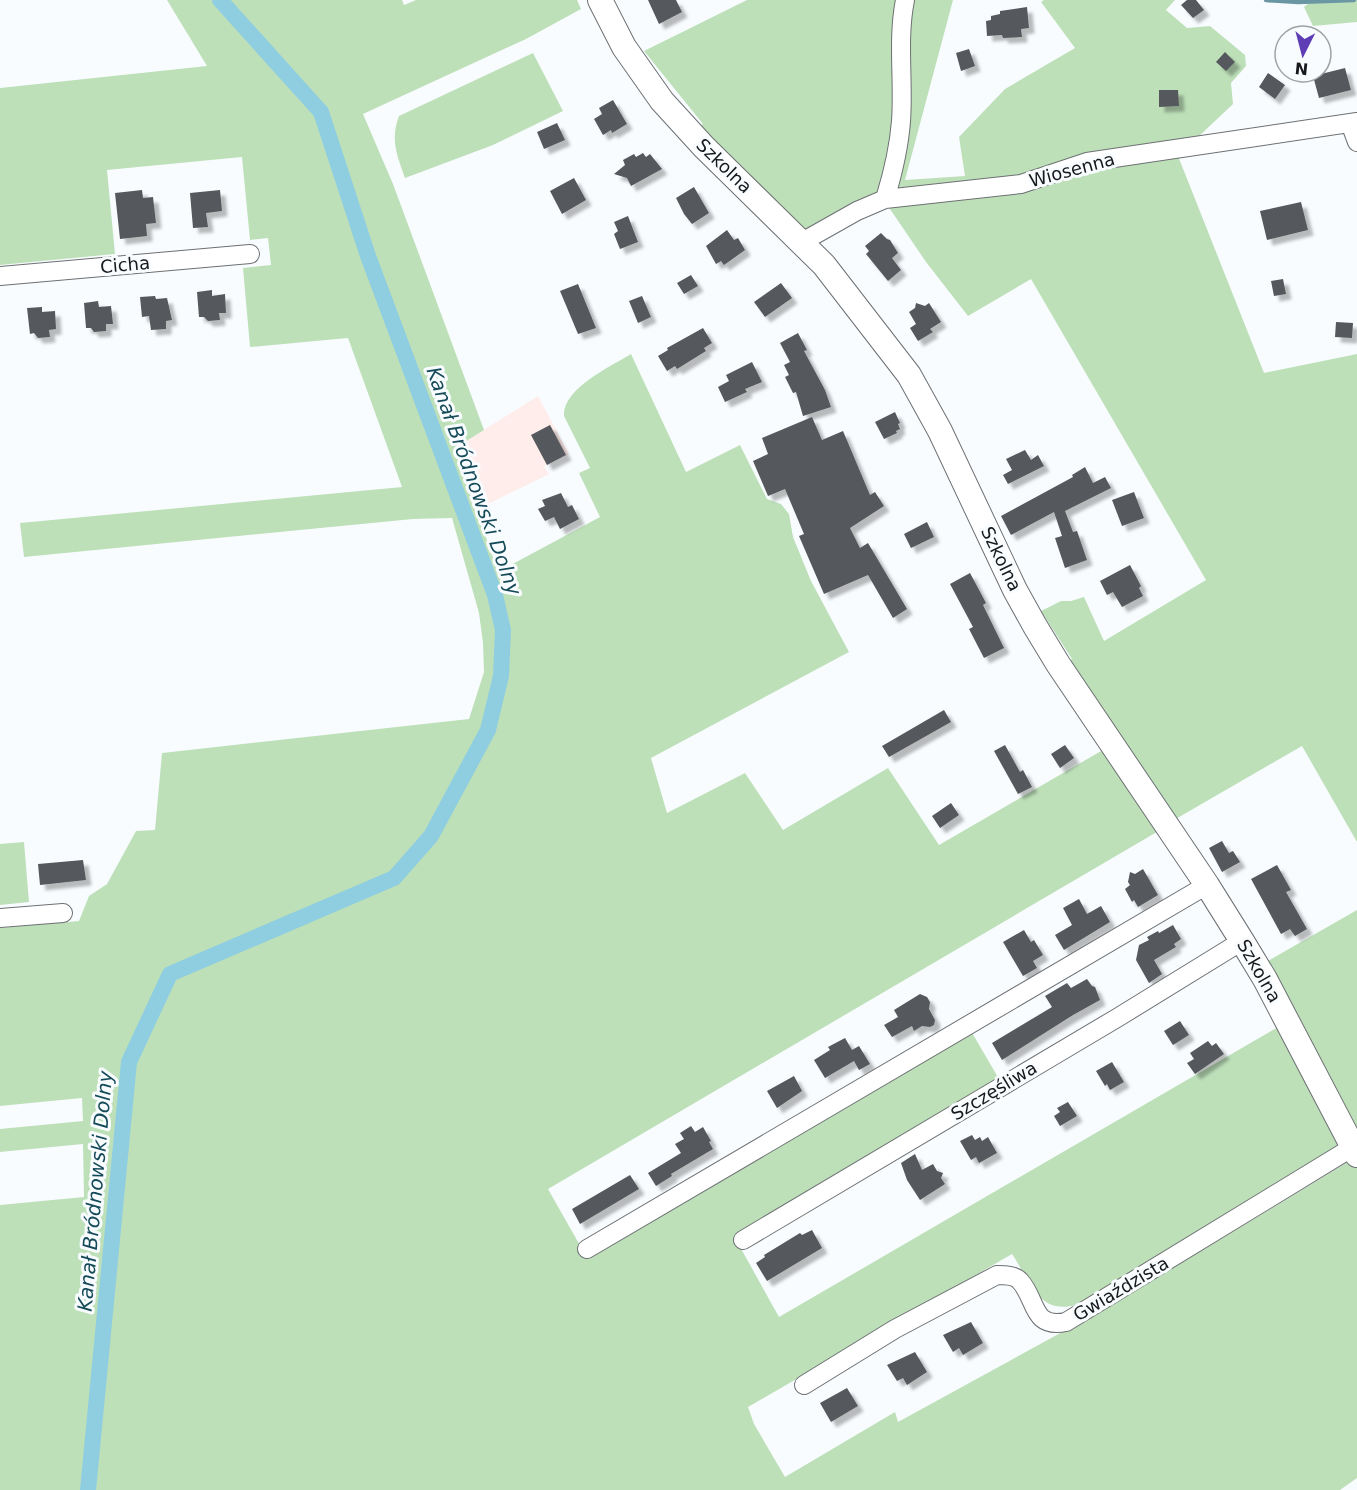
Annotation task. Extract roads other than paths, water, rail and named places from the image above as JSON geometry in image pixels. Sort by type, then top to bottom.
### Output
[{"type":"street","name":"Szkolna","points":[[600,0],[624,47],[662,101],[704,147],[824,265],[909,375],[940,431],[1015,590],[1035,626],[1058,664],[1208,885],[1265,979],[1355,1151]]},
{"type":"street","points":[[885,199],[896,160],[901,120],[902,17],[905,0]]},
{"type":"street","name":"Wiosenna","points":[[802,242],[857,211],[885,199],[1021,184],[1087,162],[1354,123],[1357,142]]},
{"type":"street","name":"Cicha","points":[[0,276],[250,254]]},
{"type":"street","points":[[587,1249],[1208,885]]},
{"type":"street","points":[[0,918],[63,913]]},
{"type":"street","name":"Szczęśliwa","points":[[743,1240],[1117,1018],[1242,941]]},
{"type":"street","name":"Gwiaździsta","points":[[804,1385],[895,1329],[997,1275],[1020,1280],[1038,1316],[1053,1323],[1066,1322],[1355,1151]]},
{"type":"waterway","name":"Kanał Bródnowski Dolny","points":[[88,1490],[129,1062],[170,974],[394,878],[431,836],[488,730],[501,676],[503,630],[495,595],[368,256],[321,112],[220,0]]},
{"type":"waterway","points":[[1266,0],[1298,2],[1354,0]]}]
